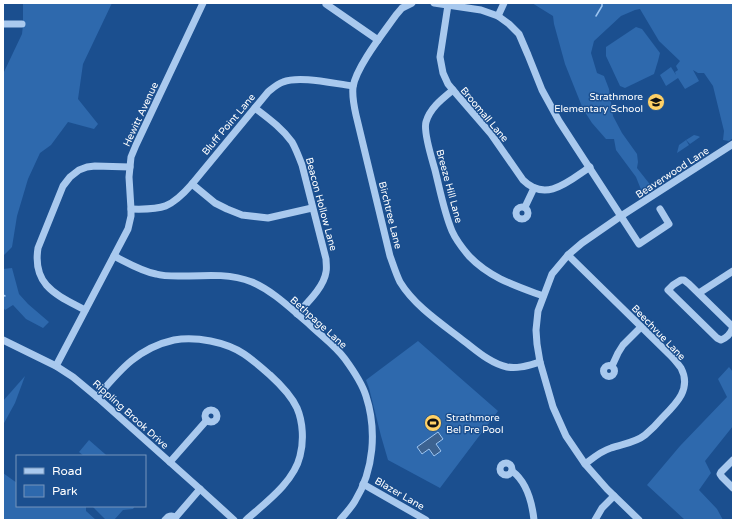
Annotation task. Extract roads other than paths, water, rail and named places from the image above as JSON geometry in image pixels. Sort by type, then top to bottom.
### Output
[{"type":"street","name":"Hewitt Avenue","points":[[56,366],[128,229],[131,216],[129,177],[131,157],[203,3]]},
{"type":"street","name":"Birchtree Lane","points":[[412,3],[402,8],[396,14],[359,68],[353,86],[353,101],[357,122],[390,256],[401,282],[413,298],[430,315],[494,363],[514,368],[540,362]]},
{"type":"street","points":[[434,3],[481,10],[498,16],[519,34],[542,90],[559,121],[639,244],[669,224],[660,209]]},
{"type":"street","points":[[498,16],[504,3]]},
{"type":"street","points":[[326,4],[378,40]]},
{"type":"street","name":"Broomall Lane","points":[[448,5],[440,57],[443,73],[448,84],[491,134],[523,180],[534,188]]},
{"type":"street","points":[[3,24],[22,24]]},
{"type":"street","name":"Bluff Point Lane","points":[[131,209],[152,210],[164,207],[174,202],[192,184],[268,92],[275,86],[285,81],[307,79],[353,86]]},
{"type":"street","name":"Breeze Hill Lane","points":[[453,90],[440,100],[429,113],[425,124],[447,218],[452,232],[469,256],[477,264],[494,276],[543,296]]},
{"type":"street","name":"Beacon Hollow Lane","points":[[255,108],[275,123],[294,147],[302,165],[326,259],[326,271],[320,287],[297,314]]},
{"type":"street","name":"Beaverwood Lane","points":[[639,520],[614,496],[585,464],[566,436],[554,407],[540,362],[536,330],[538,311],[552,274],[568,255],[582,243],[733,144]]},
{"type":"street","points":[[85,310],[57,295],[45,284],[38,270],[38,248],[63,186],[70,177],[79,170],[91,166],[130,167]]},
{"type":"street","points":[[525,207],[534,188],[545,190],[556,188],[567,183],[590,167]]},
{"type":"street","points":[[192,184],[216,203],[242,215],[268,218],[312,208]]},
{"type":"street","name":"Beechvue Lane","points":[[568,255],[672,356],[680,366],[684,378],[684,391],[680,399],[667,414],[644,435],[632,442],[610,448],[596,455],[585,464]]},
{"type":"street","name":"Bethpage Lane","points":[[114,256],[142,270],[156,275],[228,276],[251,282],[271,292],[335,347],[357,377],[366,395],[371,417],[373,441],[370,463],[363,484],[355,501],[340,520]]},
{"type":"street","points":[[700,293],[733,270]]},
{"type":"street","points":[[681,280],[684,280],[700,293],[708,304],[732,327],[731,331],[724,339],[721,340],[716,338],[668,290],[673,285],[681,280]]},
{"type":"street","points":[[612,366],[623,345],[641,327]]},
{"type":"street","points":[[97,396],[130,361],[143,352],[174,340],[187,339],[215,342],[226,345],[243,354],[262,368],[290,396],[297,408],[303,435],[300,456],[290,477],[277,492],[246,520]]},
{"type":"street","name":"Rippling Brook Drive","points":[[3,342],[56,366],[73,377],[97,396],[234,520]]},
{"type":"street","points":[[170,462],[207,420]]},
{"type":"street","points":[[733,460],[720,474],[722,478],[733,488]]},
{"type":"street","points":[[512,471],[519,478],[526,490],[533,508],[534,520]]},
{"type":"street","name":"Blazer Lane","points":[[363,484],[426,520]]},
{"type":"street","points":[[165,520],[170,516],[176,519],[200,489]]},
{"type":"street","points":[[595,520],[602,508],[614,496]]},
{"type":"waterway","points":[[596,16],[602,6],[602,3]]},
{"type":"place","name":"Strathmore Elementary School","points":[[656,102]]},
{"type":"place","name":"Strathmore Bel Pre Pool","points":[[433,423]]}]
